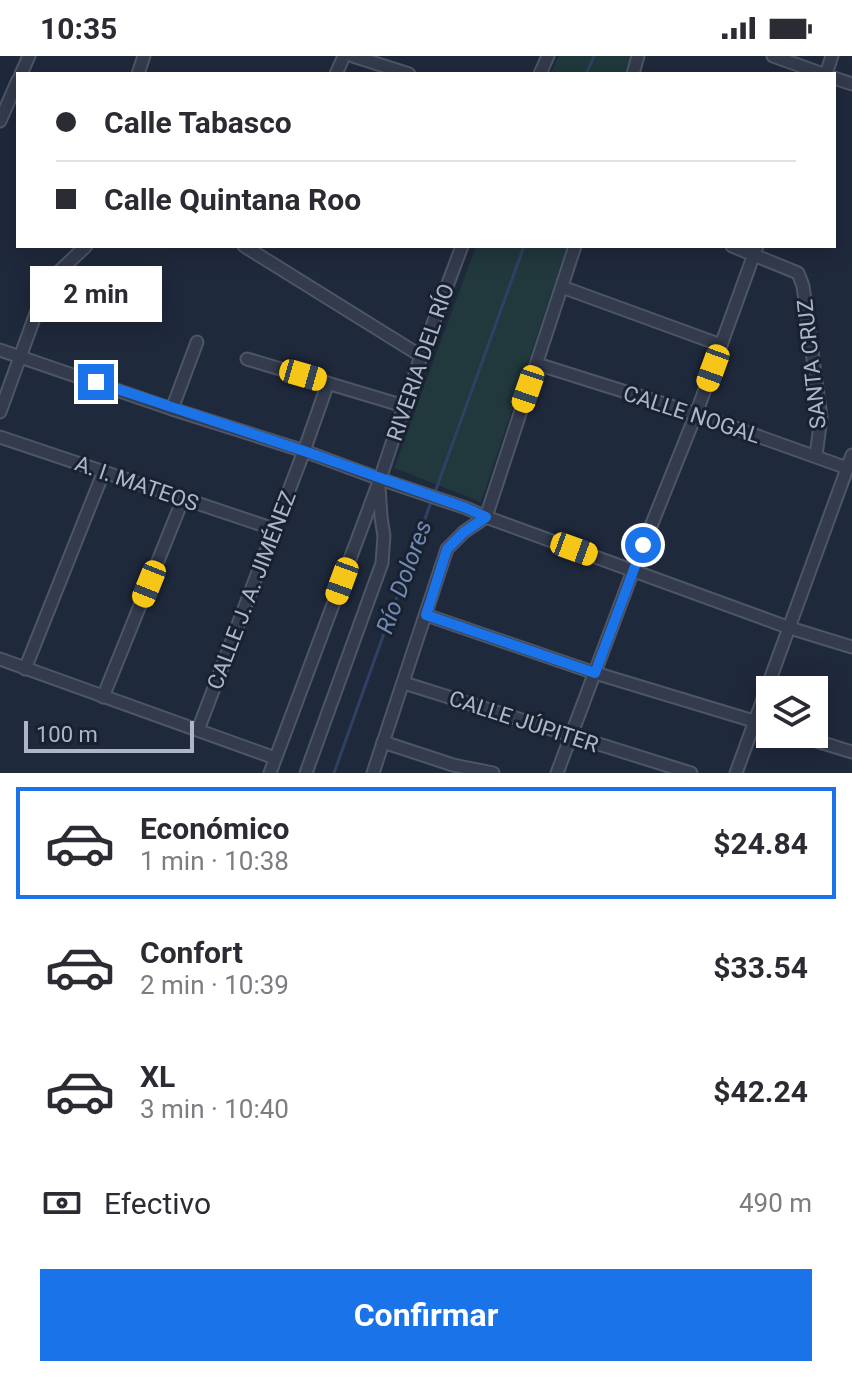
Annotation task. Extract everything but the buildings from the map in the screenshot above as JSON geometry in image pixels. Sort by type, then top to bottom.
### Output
[{"type":"street","points":[[773,56],[819,72]]},
{"type":"street","points":[[359,57],[403,72]]},
{"type":"street","points":[[0,121],[9,104]]},
{"type":"street","points":[[0,412],[47,283],[84,248]]},
{"type":"street","points":[[247,248],[421,356]]},
{"type":"street","name":"RIVERIA DEL RÍO","points":[[270,773],[380,479],[461,248]]},
{"type":"street","points":[[373,773],[447,549],[486,517],[574,248]]},
{"type":"street","points":[[557,773],[756,250]]},
{"type":"street","name":"SANTA CRUZ","points":[[756,250],[798,273],[803,286],[821,417],[816,456]]},
{"type":"street","points":[[47,283],[120,306]]},
{"type":"street","points":[[562,287],[721,345]]},
{"type":"street","points":[[172,409],[197,342]]},
{"type":"street","points":[[0,350],[304,451],[790,628],[852,647]]},
{"type":"street","points":[[247,359],[404,406]]},
{"type":"street","name":"CALLE NOGAL","points":[[537,364],[696,414],[847,468]]},
{"type":"street","name":"CALLE J. A. JIMÉNEZ","points":[[198,730],[328,383]]},
{"type":"street","name":"A. I. MATEOS","points":[[0,437],[274,529]]},
{"type":"street","points":[[773,676],[852,455]]},
{"type":"street","points":[[25,669],[104,471]]},
{"type":"street","name":"RIVERIA DEL RÍO","points":[[306,773],[382,563],[384,536],[378,493],[380,479]]},
{"type":"street","points":[[103,697],[183,499]]},
{"type":"street","points":[[426,615],[595,673],[756,722],[736,773]]},
{"type":"street","points":[[0,659],[275,758]]},
{"type":"street","name":"CALLE JÚPITER","points":[[404,683],[691,773]]},
{"type":"street","points":[[383,742],[453,765],[493,773]]},
{"type":"street","points":[[828,745],[852,752]]},
{"type":"green space","points":[[559,56],[631,56],[626,72],[551,72]]},
{"type":"green space","points":[[475,248],[566,248],[481,502],[394,468]]},
{"type":"waterway","name":"Río Dolores","points":[[587,72],[594,56]]},
{"type":"waterway","name":"Río Dolores","points":[[434,495],[523,248]]},
{"type":"waterway","name":"Río Dolores","points":[[334,773],[431,502]]},
{"type":"route","points":[[96,382],[304,451],[486,517],[447,549],[426,615],[595,673],[643,545]]}]
